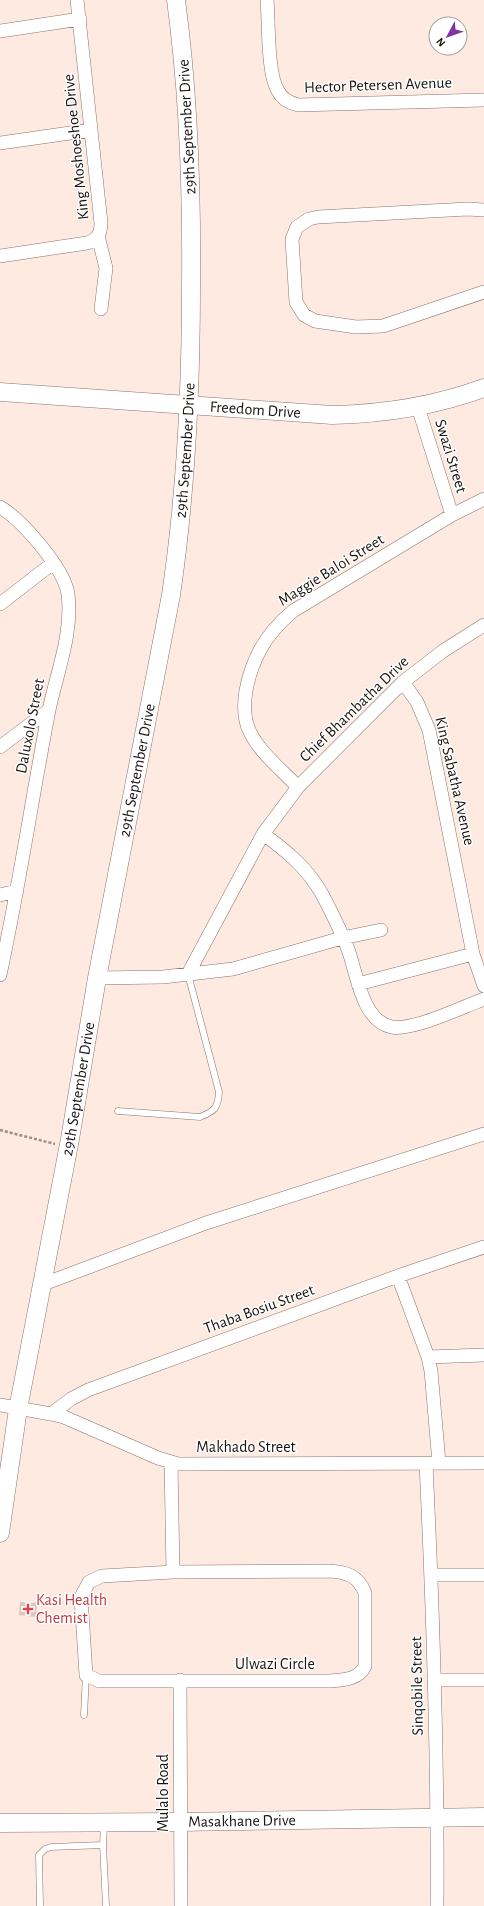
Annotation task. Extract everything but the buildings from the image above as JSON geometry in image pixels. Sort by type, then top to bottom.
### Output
[{"type":"street","name":"King Moshoeshoe Drive","points":[[0,256],[87,243],[98,236],[101,223],[77,0]]},
{"type":"street","name":"29th September Drive","points":[[0,1533],[18,1408],[69,1148],[97,978],[171,595],[183,498],[189,406],[192,247],[190,144],[183,56],[176,0]]},
{"type":"street","name":"Hector Petersen Avenue","points":[[267,0],[272,68],[278,92],[290,103],[298,105],[484,100]]},
{"type":"street","points":[[0,31],[80,19]]},
{"type":"street","points":[[0,143],[91,130]]},
{"type":"street","points":[[484,210],[468,209],[318,217],[309,219],[296,227],[292,239],[294,291],[298,308],[309,318],[321,323],[356,327],[383,326],[484,292]]},
{"type":"street","points":[[98,236],[106,262],[101,309]]},
{"type":"street","name":"Freedom Drive","points":[[0,392],[332,415],[376,413],[418,407],[453,399],[484,388]]},
{"type":"street","name":"Swazi Street","points":[[418,407],[452,515]]},
{"type":"street","name":"Maggie Baloi Street","points":[[298,787],[257,743],[246,723],[244,710],[246,696],[250,677],[259,650],[281,622],[293,611],[452,515],[484,499]]},
{"type":"street","name":"Daluxolo Street","points":[[0,507],[23,526],[53,563],[68,592],[69,612],[67,632],[49,710],[17,891],[0,975]]},
{"type":"street","points":[[0,604],[53,563]]},
{"type":"street","name":"Chief Bhambatha Drive","points":[[188,974],[263,834],[298,787],[403,682],[443,651],[484,625]]},
{"type":"street","name":"King Sabatha Avenue","points":[[403,682],[417,702],[429,730],[473,954],[484,986]]},
{"type":"street","points":[[0,747],[49,710]]},
{"type":"street","points":[[263,834],[290,854],[312,879],[322,894],[349,952],[358,984],[370,1012],[380,1023],[393,1028],[416,1025],[484,999]]},
{"type":"street","points":[[0,895],[17,891]]},
{"type":"street","points":[[97,978],[142,978],[188,974],[247,966],[342,938],[381,930]]},
{"type":"street","points":[[358,984],[473,954]]},
{"type":"street","points":[[41,1285],[206,1223],[484,1134]]},
{"type":"street","name":"Thaba Bosiu Street","points":[[51,1414],[71,1399],[88,1390],[398,1276],[484,1247]]},
{"type":"street","name":"Sinqobile Street","points":[[398,1276],[428,1357],[431,1371],[431,1575],[438,1817],[437,1906]]},
{"type":"street","points":[[428,1357],[484,1355]]},
{"type":"street","name":"Makhado Street","points":[[0,1405],[64,1417],[178,1464],[484,1463]]},
{"type":"street","points":[[171,1462],[173,1572]]},
{"type":"street","name":"Ulwazi Circle","points":[[341,1571],[354,1575],[363,1586],[365,1593],[365,1666],[363,1671],[346,1680],[99,1681],[86,1675],[82,1597],[89,1582],[102,1576],[173,1572],[341,1571]]},
{"type":"street","points":[[431,1575],[484,1575]]},
{"type":"street","name":"Mulalo Road","points":[[180,1680],[179,1822],[181,1906]]},
{"type":"street","points":[[434,1680],[484,1680]]},
{"type":"street","name":"Masakhane Drive","points":[[0,1823],[104,1823],[484,1817]]},
{"type":"lane","points":[[118,1111],[200,1117],[212,1112],[218,1105],[219,1092],[188,974]]},
{"type":"lane","points":[[84,1715],[86,1675]]},
{"type":"lane","points":[[104,1823],[103,1845],[106,1906]]},
{"type":"lane","points":[[40,1906],[39,1858],[43,1850],[51,1847],[103,1845]]},
{"type":"path","points":[[0,1130],[69,1148]]},
{"type":"place","name":"Kasi Health Chemist","points":[[28,1609]]}]
